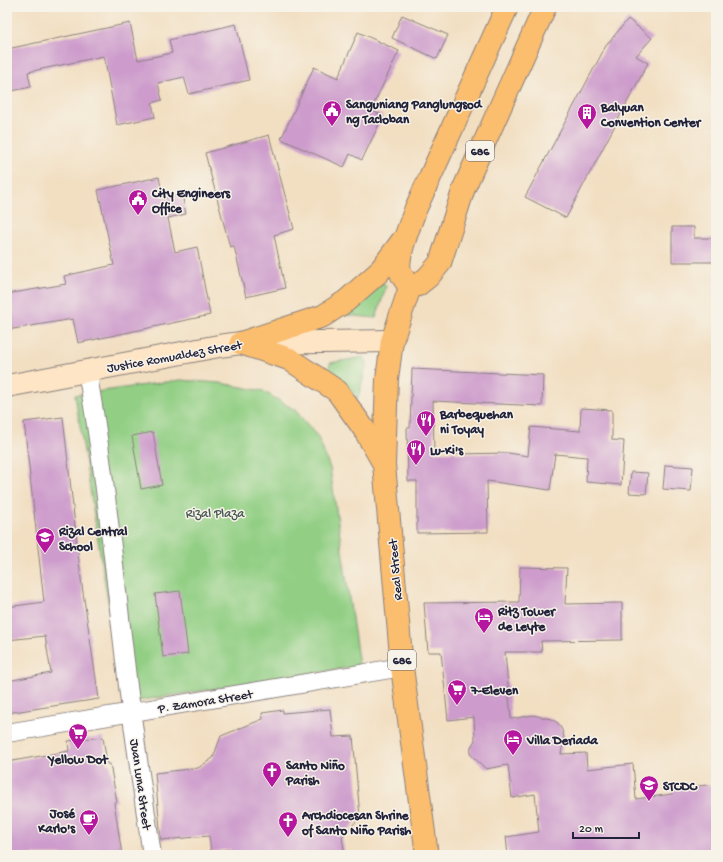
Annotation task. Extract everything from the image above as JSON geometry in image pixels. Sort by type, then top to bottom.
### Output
[{"type":"main road","name":"686","points":[[507,7],[416,208],[406,236],[399,267],[403,278],[410,287],[418,285],[428,278],[440,263],[464,188],[489,129],[545,7]]},
{"type":"main road","points":[[458,115],[489,129]]},
{"type":"main road","points":[[241,343],[323,316],[346,301],[379,272],[406,236]]},
{"type":"main road","name":"Real Street","points":[[410,287],[392,341],[387,379],[384,464],[402,668],[428,855]]},
{"type":"main road","name":"Justice Romualdez Street","points":[[7,386],[241,343],[392,341]]},
{"type":"main road","points":[[241,343],[289,359],[337,391],[364,429],[384,464]]},
{"type":"street","name":"Juan Luna Street","points":[[87,371],[110,534],[131,712],[152,855]]},
{"type":"street","name":"P. Zamora Street","points":[[7,733],[402,668]]},
{"type":"green space","points":[[382,282],[386,287],[376,318],[344,315],[371,295]]},
{"type":"green space","points":[[363,357],[367,362],[358,399],[344,382],[329,370],[330,363]]},
{"type":"green space","name":"Rizal Plaza","points":[[180,380],[220,383],[263,391],[295,410],[318,437],[330,468],[359,666],[124,703],[75,395]]},
{"type":"building","points":[[402,15],[448,35],[437,59],[392,38]]},
{"type":"building","name":"Balyuan Convention Center","points":[[628,19],[652,38],[636,56],[648,63],[566,218],[525,197],[608,42]]},
{"type":"building","points":[[130,23],[138,60],[172,53],[169,40],[236,24],[249,80],[189,94],[184,77],[158,83],[162,100],[152,103],[155,117],[117,125],[104,56],[28,72],[31,87],[7,92],[7,49]]},
{"type":"building","name":"Sanguniang Panglungsod ng Tacloban","points":[[358,32],[399,51],[371,110],[383,116],[362,160],[350,154],[344,167],[281,139],[314,67],[338,78]]},
{"type":"building","points":[[269,135],[294,229],[274,235],[285,288],[246,297],[234,246],[230,247],[205,153]]},
{"type":"building","points":[[159,177],[163,198],[182,194],[186,214],[168,218],[175,252],[197,247],[210,315],[78,343],[73,319],[7,330],[7,294],[66,284],[64,276],[114,265],[98,190]]},
{"type":"building","points":[[672,227],[694,227],[694,238],[716,238],[716,262],[672,262]]},
{"type":"building","points":[[412,369],[543,375],[542,406],[433,401],[434,452],[456,452],[456,454],[508,453],[528,456],[531,427],[580,431],[581,408],[612,410],[612,440],[624,441],[621,485],[586,482],[587,457],[555,454],[550,490],[487,481],[488,532],[417,533],[417,481],[408,481],[407,428],[410,428]]},
{"type":"building","points":[[63,417],[81,579],[99,699],[7,713],[7,681],[51,673],[45,636],[7,640],[7,607],[44,602],[24,422]]},
{"type":"building","points":[[153,432],[162,485],[141,489],[132,436]]},
{"type":"building","points":[[665,465],[693,467],[691,491],[663,489]]},
{"type":"building","points":[[631,472],[648,473],[646,494],[629,493]]},
{"type":"building","points":[[520,567],[567,568],[565,604],[622,603],[622,640],[541,641],[542,652],[505,652],[511,719],[533,715],[551,719],[558,723],[564,737],[561,754],[586,753],[587,769],[633,764],[636,799],[672,794],[672,789],[716,784],[716,855],[508,855],[506,837],[539,832],[535,794],[512,798],[508,765],[486,769],[470,754],[471,747],[475,740],[474,717],[448,720],[441,652],[428,652],[424,603],[519,602]]},
{"type":"building","points":[[180,591],[188,654],[163,657],[155,594]]},
{"type":"building","points":[[330,709],[333,737],[353,736],[360,817],[342,837],[345,855],[231,855],[230,849],[211,852],[209,836],[161,840],[155,773],[198,768],[213,758],[221,736],[263,719],[262,713],[283,710],[283,713]]},
{"type":"building","points":[[103,737],[107,764],[110,764],[117,802],[114,802],[122,855],[7,855],[7,762],[69,751],[68,741]]},
{"type":"place","name":"Sanguniang Panglungsod ng Tacloban","points":[[332,127]]},
{"type":"place","name":"Balyuan Convention Center","points":[[587,130]]},
{"type":"place","name":"City Engineers Office","points":[[138,216]]},
{"type":"place","name":"Barbequehan ni Toyay","points":[[426,437]]},
{"type":"place","name":"Lu-Ki's","points":[[416,466]]},
{"type":"place","name":"Rizal Central School","points":[[45,554]]},
{"type":"place","name":"Ritz Tower de Leyte","points":[[484,634]]},
{"type":"place","name":"7-Eleven","points":[[457,706]]},
{"type":"place","name":"Yellow Dot","points":[[78,750]]},
{"type":"place","name":"Villa Deriada","points":[[513,756]]},
{"type":"place","name":"Santo Niño Parish","points":[[272,788]]},
{"type":"place","name":"STCDC","points":[[649,802]]},
{"type":"place","name":"José Karlo's","points":[[89,836]]},
{"type":"place","name":"Archdiocesan Shrine of Santo Niño Parish","points":[[288,838]]}]
